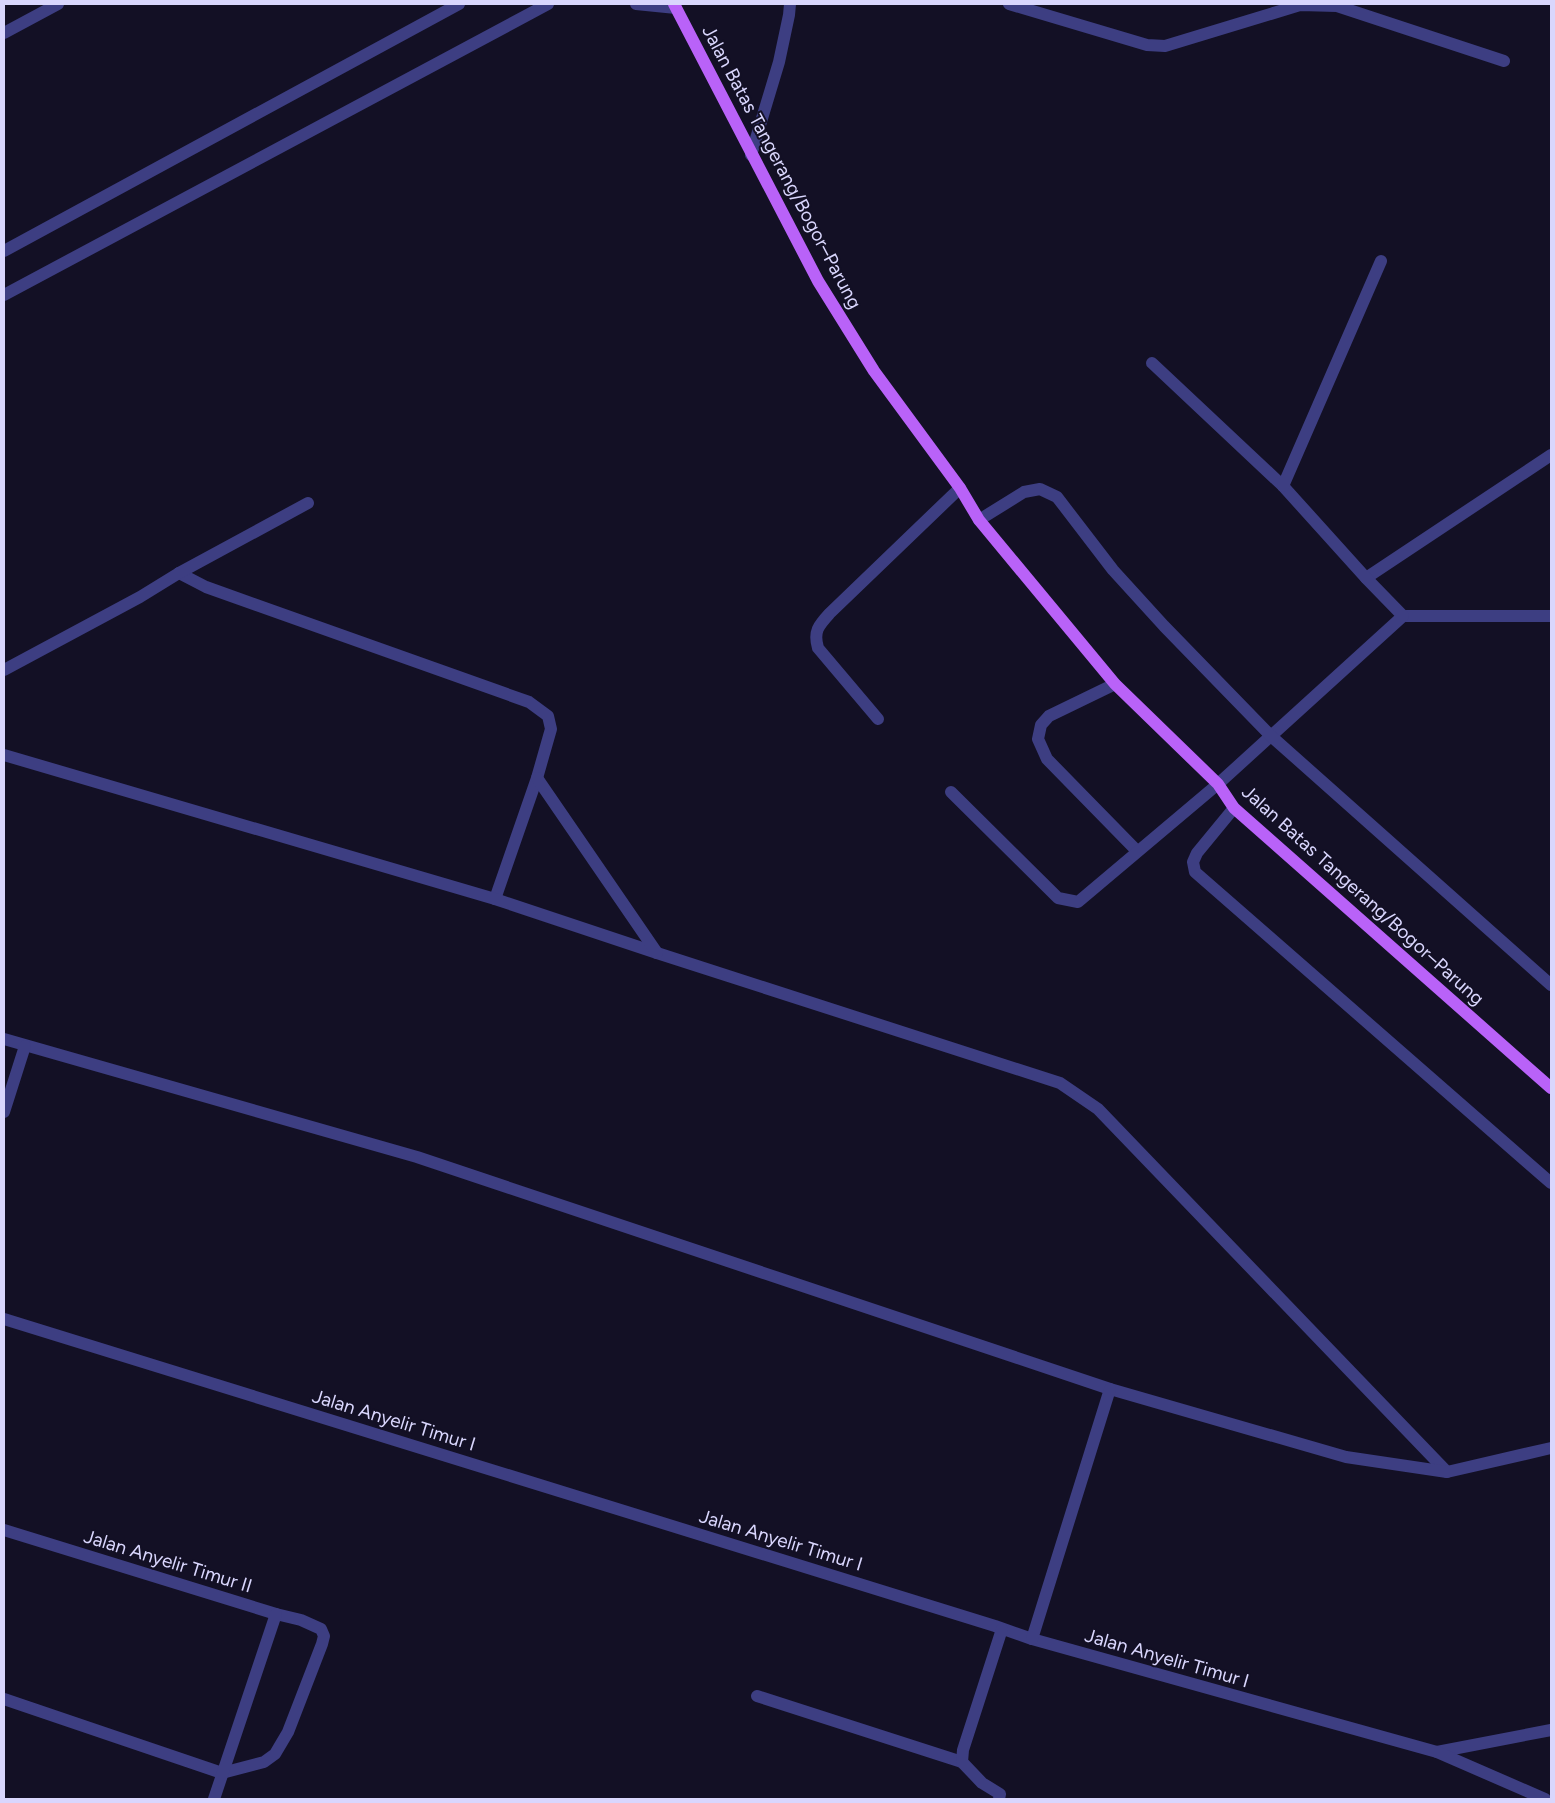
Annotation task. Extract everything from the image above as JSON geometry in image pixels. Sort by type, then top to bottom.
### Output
[{"type":"main road","name":"Jalan Batas Tangerang/Bogor–Parung","points":[[675,6],[751,156],[818,281],[864,354],[960,488],[979,520],[1115,684],[1218,784],[1234,808],[1423,977],[1551,1088]]},
{"type":"street","points":[[4,33],[58,4]]},
{"type":"street","points":[[4,251],[459,4]]},
{"type":"street","points":[[4,295],[548,4]]},
{"type":"street","points":[[636,4],[675,6]]},
{"type":"street","points":[[751,156],[779,62],[790,4]]},
{"type":"street","points":[[1009,4],[1147,45],[1165,46],[1300,5],[1337,6],[1504,61]]},
{"type":"street","points":[[1283,486],[1381,261]]},
{"type":"street","points":[[1152,363],[1283,486],[1403,616]]},
{"type":"street","points":[[1366,578],[1551,455]]},
{"type":"street","points":[[878,719],[818,648],[815,639],[816,632],[830,613],[960,488]]},
{"type":"street","points":[[979,520],[1024,492],[1040,489],[1057,497],[1120,577],[1164,626],[1271,736],[1551,985]]},
{"type":"street","points":[[4,670],[308,503]]},
{"type":"street","points":[[179,573],[206,586],[529,702],[548,716],[551,729],[537,778],[495,899]]},
{"type":"street","points":[[951,792],[1058,898],[1078,902],[1218,784],[1403,616],[1551,616]]},
{"type":"street","points":[[1115,684],[1049,716],[1041,725],[1038,739],[1047,759],[1137,851]]},
{"type":"street","points":[[4,755],[495,899],[1060,1083],[1098,1109],[1447,1472]]},
{"type":"street","points":[[537,778],[657,953]]},
{"type":"street","points":[[1234,808],[1197,853],[1193,862],[1195,872],[1551,1183]]},
{"type":"street","points":[[4,1039],[417,1157],[1110,1388],[1346,1457],[1447,1472],[1551,1448]]},
{"type":"street","points":[[4,1112],[25,1046]]},
{"type":"street","name":"Jalan Anyelir Timur I","points":[[4,1319],[1032,1639],[1437,1752],[1545,1799]]},
{"type":"street","points":[[1032,1639],[1110,1388]]},
{"type":"street","name":"Jalan Anyelir Timur II","points":[[4,1530],[276,1614],[301,1620],[321,1629],[324,1636],[322,1644],[282,1744],[275,1754],[264,1762],[222,1773]]},
{"type":"street","points":[[214,1799],[276,1614]]},
{"type":"street","points":[[962,1762],[963,1750],[1002,1629]]},
{"type":"street","points":[[757,1696],[962,1762],[982,1783],[1000,1794],[999,1799]]},
{"type":"street","points":[[4,1700],[222,1773]]},
{"type":"street","points":[[1437,1752],[1551,1730]]}]
